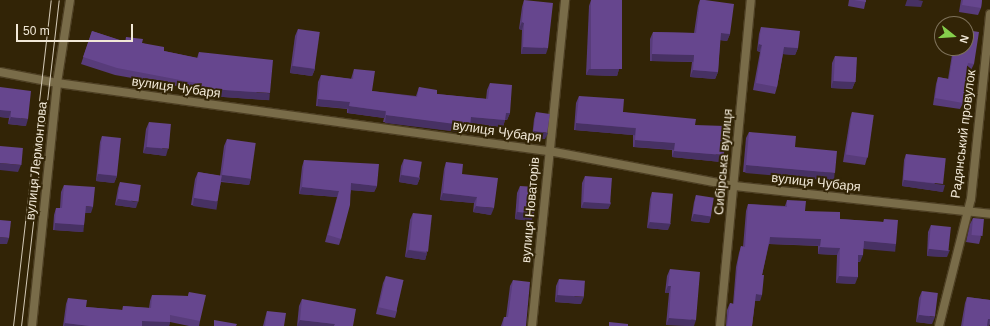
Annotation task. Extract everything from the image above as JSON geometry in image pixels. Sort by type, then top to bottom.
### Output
[{"type":"street","name":"вулиця Лермонтова","points":[[32,326],[57,83],[70,0]]},
{"type":"street","name":"вулиця Новаторів","points":[[532,326],[565,0]]},
{"type":"street","name":"Сибірська вулиця","points":[[720,326],[751,0]]},
{"type":"street","name":"Радянський провулок","points":[[939,326],[966,211],[971,199],[990,14]]},
{"type":"street","name":"вулиця Чубаря","points":[[0,72],[57,83],[549,151],[734,186],[990,214]]},
{"type":"building","points":[[524,0],[553,3],[548,48],[523,47],[524,23],[522,22]]},
{"type":"building","points":[[591,0],[622,0],[622,69],[591,69]]},
{"type":"building","points":[[700,0],[734,4],[730,34],[721,33],[718,72],[693,70],[694,55],[652,54],[653,32],[696,33]]},
{"type":"building","points":[[854,0],[866,0],[866,2]]},
{"type":"building","points":[[963,0],[982,0],[981,8],[962,5]]},
{"type":"building","points":[[761,27],[800,31],[798,48],[784,47],[777,87],[756,83],[762,45],[759,44]]},
{"type":"building","points":[[298,29],[320,32],[315,69],[293,66]]},
{"type":"building","points":[[92,31],[126,42],[126,37],[143,39],[142,43],[164,47],[164,51],[198,58],[199,52],[273,60],[270,93],[196,88],[196,83],[117,68],[83,57]]},
{"type":"building","points":[[974,31],[979,32],[974,64],[968,63],[963,103],[935,98],[938,77],[949,79],[953,56],[974,56]]},
{"type":"building","points":[[835,56],[857,57],[856,82],[834,81]]},
{"type":"building","points":[[354,69],[375,71],[372,91],[417,97],[419,87],[437,90],[437,94],[488,99],[490,83],[512,85],[510,113],[506,113],[505,120],[471,117],[470,126],[386,115],[386,111],[349,106],[350,102],[318,99],[321,75],[353,79]]},
{"type":"building","points":[[0,87],[31,91],[28,119],[11,117],[11,111],[0,110]]},
{"type":"building","points":[[579,96],[624,99],[623,112],[696,119],[695,125],[725,126],[724,155],[674,151],[675,143],[635,140],[636,128],[576,123]]},
{"type":"building","points":[[536,112],[550,114],[547,133],[533,131]]},
{"type":"building","points":[[852,112],[874,115],[868,158],[846,155]]},
{"type":"building","points":[[149,122],[171,124],[169,149],[147,147]]},
{"type":"building","points":[[749,132],[796,136],[795,147],[837,151],[835,173],[746,165]]},
{"type":"building","points":[[102,136],[121,138],[117,176],[98,174]]},
{"type":"building","points":[[227,139],[256,143],[251,179],[222,175]]},
{"type":"building","points":[[0,146],[23,148],[21,165],[0,163]]},
{"type":"building","points":[[906,154],[946,158],[943,184],[903,180]]},
{"type":"building","points":[[404,159],[422,162],[419,178],[401,175]]},
{"type":"building","points":[[304,160],[379,164],[377,186],[351,183],[350,205],[341,239],[328,235],[339,191],[302,187]]},
{"type":"building","points":[[446,162],[463,164],[462,174],[498,178],[494,208],[476,206],[477,197],[443,193]]},
{"type":"building","points":[[198,172],[222,176],[218,201],[194,198]]},
{"type":"building","points":[[585,176],[612,178],[610,204],[583,202]]},
{"type":"building","points":[[120,182],[141,185],[138,202],[118,199]]},
{"type":"building","points":[[64,185],[95,187],[93,207],[86,206],[84,225],[55,223],[56,208],[62,208]]},
{"type":"building","points":[[520,186],[536,187],[534,213],[518,212]]},
{"type":"building","points":[[652,192],[673,194],[670,224],[649,222]]},
{"type":"building","points":[[696,195],[714,198],[711,217],[693,214]]},
{"type":"building","points":[[787,200],[806,201],[805,211],[840,212],[840,219],[884,222],[884,219],[898,220],[896,244],[864,241],[863,255],[858,255],[858,277],[839,276],[840,248],[820,247],[821,239],[770,237],[762,275],[764,275],[762,295],[756,294],[752,326],[727,326],[730,303],[734,304],[741,246],[745,247],[748,204],[787,207]]},
{"type":"building","points":[[413,213],[432,215],[428,252],[409,250]]},
{"type":"building","points":[[973,218],[984,219],[982,236],[972,235]]},
{"type":"building","points":[[0,220],[11,221],[9,238],[0,237]]},
{"type":"building","points":[[931,225],[951,227],[948,251],[928,249]]},
{"type":"building","points":[[670,269],[700,272],[696,320],[669,318],[671,286],[668,286]]},
{"type":"building","points":[[386,276],[404,280],[396,311],[379,307]]},
{"type":"building","points":[[559,279],[585,281],[584,297],[558,295]]},
{"type":"building","points":[[513,280],[530,282],[526,326],[503,326],[504,317],[508,317]]},
{"type":"building","points":[[922,291],[938,293],[935,317],[919,315]]},
{"type":"building","points":[[189,292],[206,295],[200,321],[170,315],[170,322],[142,321],[142,326],[90,326],[65,323],[68,298],[87,300],[86,307],[123,310],[123,306],[151,308],[152,295],[188,296]]},
{"type":"building","points":[[967,297],[990,300],[990,319],[988,319],[987,326],[963,326]]},
{"type":"building","points":[[302,299],[356,309],[353,326],[334,326],[335,324],[300,320]]},
{"type":"building","points":[[267,311],[286,313],[284,326],[265,326]]},
{"type":"building","points":[[214,320],[237,324],[236,326],[214,326]]},
{"type":"building","points":[[609,322],[628,324],[628,326],[609,326]]},
{"type":"tram line","points":[[13,326],[51,0]]},
{"type":"tram line","points":[[21,326],[59,0]]}]
